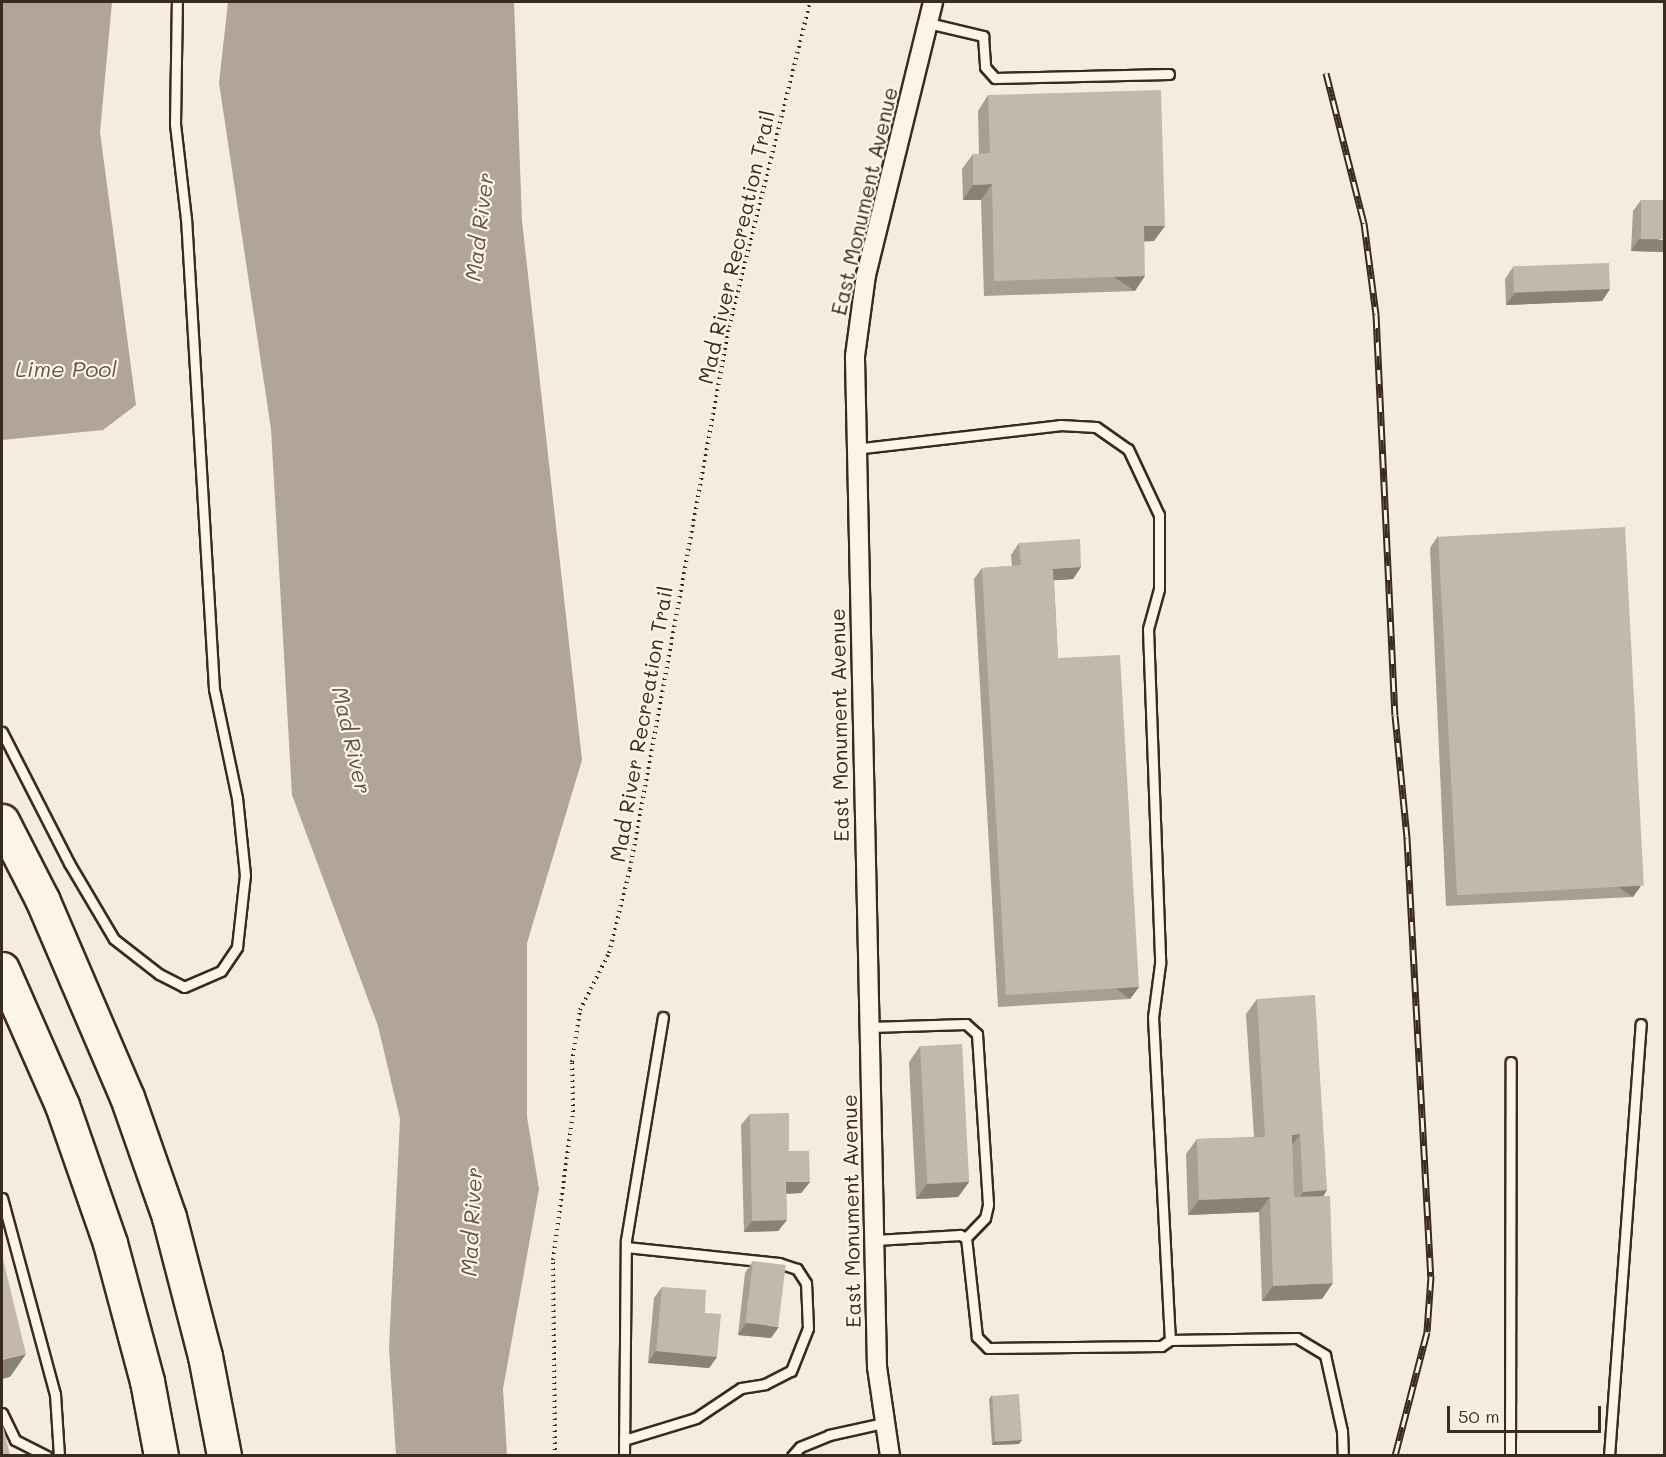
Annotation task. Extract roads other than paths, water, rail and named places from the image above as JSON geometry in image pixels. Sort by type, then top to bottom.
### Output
[{"type":"highway","points":[[2,820],[42,899],[127,1097],[169,1217],[205,1356],[224,1455]]},
{"type":"highway","points":[[2,969],[62,1105],[110,1243],[147,1381],[161,1455]]},
{"type":"street","name":"East Monument Avenue","points":[[887,1455],[877,1367],[854,449],[855,356],[866,275],[933,2]]},
{"type":"lane","points":[[2,732],[69,863],[114,939],[159,974],[184,987],[221,971],[237,947],[245,875],[237,798],[214,689],[186,219],[175,124],[177,2]]},
{"type":"lane","points":[[928,23],[983,36],[985,67],[995,78],[1169,74]]},
{"type":"lane","points":[[854,449],[1060,425],[1096,427],[1128,449],[1159,515],[1159,589],[1148,629],[1160,964],[1153,1017],[1170,1340]]},
{"type":"lane","points":[[624,1455],[626,1247],[663,1017]]},
{"type":"lane","points":[[870,1027],[966,1024],[977,1034],[988,1205],[985,1218],[966,1238],[977,1336],[988,1347],[1161,1346],[1170,1340],[1297,1338],[1325,1356],[1342,1431],[1343,1455]]},
{"type":"lane","points":[[1610,1455],[1641,1024]]},
{"type":"lane","points":[[1510,1455],[1511,1062]]},
{"type":"lane","points":[[2,1198],[55,1394],[59,1455]]},
{"type":"lane","points":[[2,1228],[11,1234]]},
{"type":"lane","points":[[874,1240],[960,1235],[966,1238]]},
{"type":"lane","points":[[624,1440],[696,1418],[741,1388],[765,1384],[791,1371],[808,1328],[806,1283],[797,1269],[779,1263],[626,1247]]},
{"type":"lane","points":[[2,1413],[15,1440],[47,1455]]},
{"type":"lane","points":[[792,1455],[800,1447],[829,1435],[883,1423]]},
{"type":"water","name":"Lime Pool","points":[[2,2],[112,2],[100,132],[136,405],[103,430],[2,440]]},
{"type":"water","name":"Mad River","points":[[228,2],[514,2],[522,221],[582,760],[527,943],[527,1117],[539,1189],[503,1389],[507,1455],[396,1455],[389,1349],[400,1119],[378,1026],[292,795],[271,429],[219,83]]},
{"type":"railway","points":[[1326,73],[1364,223],[1376,314],[1395,715],[1407,838],[1431,1276],[1427,1332],[1395,1456]]}]
